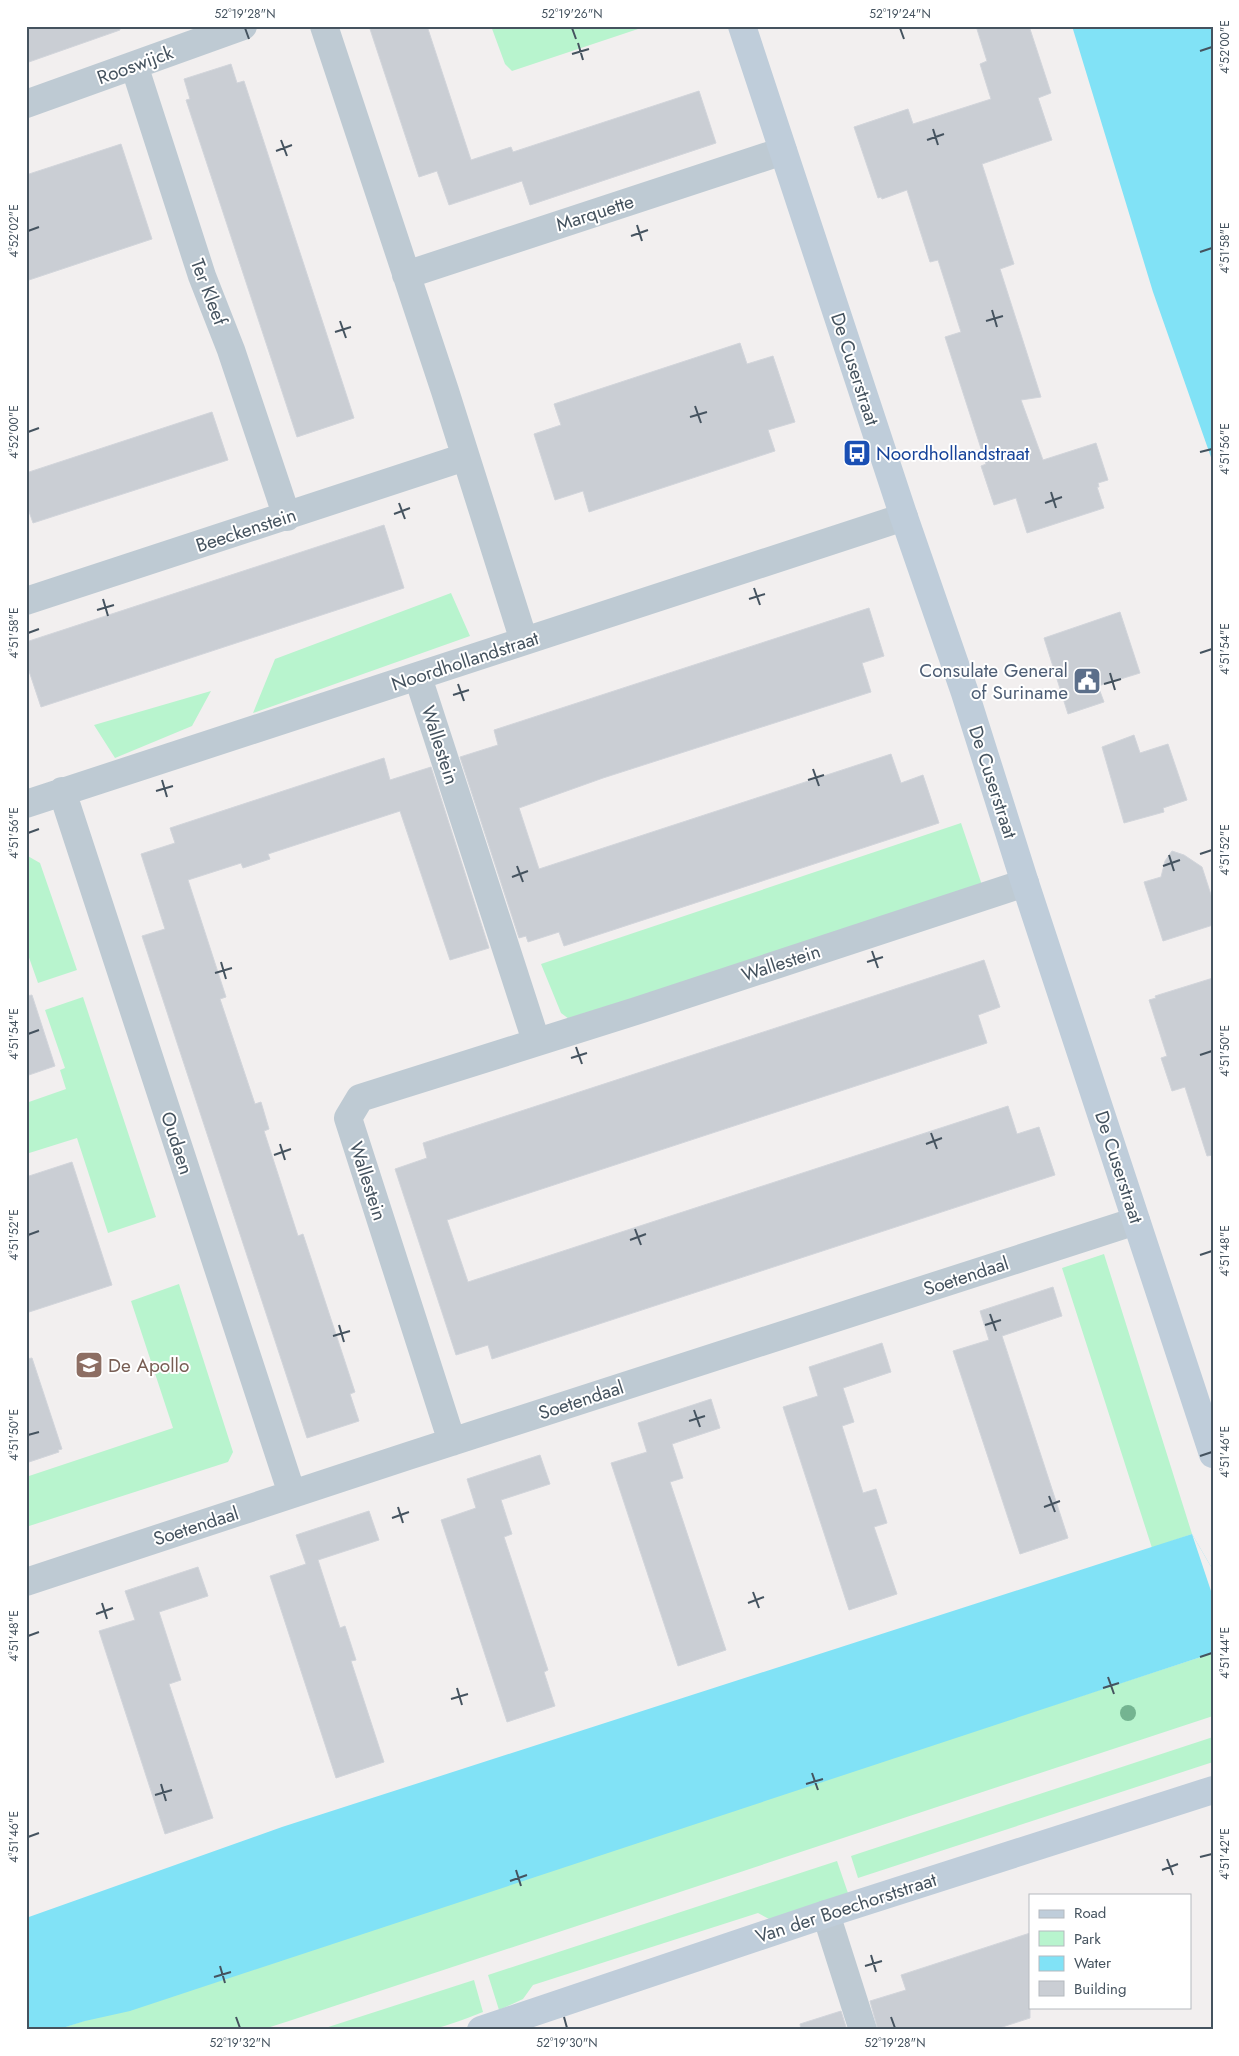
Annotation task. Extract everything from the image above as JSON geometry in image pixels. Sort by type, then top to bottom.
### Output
[{"type":"street","name":"Rooswijck","points":[[26,104],[243,26]]},
{"type":"street","points":[[324,26],[466,457],[524,641]]},
{"type":"street","name":"De Cuserstraat","points":[[742,26],[904,517],[965,693],[1025,883],[1213,1454]]},
{"type":"street","name":"Ter Kleef","points":[[134,65],[202,276],[231,350],[287,517]]},
{"type":"street","name":"Marquette","points":[[406,275],[783,151]]},
{"type":"street","name":"Beeckenstein","points":[[26,601],[466,457]]},
{"type":"street","name":"Noordhollandstraat","points":[[26,804],[904,517]]},
{"type":"street","name":"Wallestein","points":[[418,677],[536,1041]]},
{"type":"street","name":"Oudaen","points":[[62,792],[292,1494]]},
{"type":"street","name":"Wallestein","points":[[452,1442],[348,1118],[360,1098],[636,1011],[1025,883]]},
{"type":"street","name":"Soetendaal","points":[[26,1582],[1136,1221]]},
{"type":"street","name":"Van der Boechorststraat","points":[[481,2030],[826,1914],[1213,1790]]},
{"type":"street","points":[[826,1914],[863,2030]]},
{"type":"green space","points":[[491,26],[647,26],[512,71],[505,64]]},
{"type":"green space","points":[[451,593],[470,636],[253,713],[275,659]]},
{"type":"green space","points":[[211,691],[192,726],[115,758],[94,725]]},
{"type":"green space","points":[[961,823],[983,888],[577,1025],[561,1013],[541,964]]},
{"type":"green space","points":[[26,855],[40,863],[77,970],[38,983],[26,949]]},
{"type":"green space","points":[[83,997],[156,1217],[108,1233],[77,1138],[26,1154],[26,1103],[66,1089],[60,1070],[65,1068],[45,1010]]},
{"type":"green space","points":[[1104,1254],[1192,1534],[1152,1548],[1062,1268]]},
{"type":"green space","points":[[179,1284],[233,1452],[228,1462],[26,1527],[26,1477],[173,1428],[131,1301]]},
{"type":"green space","points":[[1213,1653],[1213,1716],[292,2020],[261,2030],[56,2030]]},
{"type":"green space","points":[[1213,1737],[1213,1762],[858,1878],[851,1856]]},
{"type":"green space","points":[[837,1861],[849,1896],[771,1920],[758,1913],[533,1985],[523,1999],[499,2010],[488,1975]]},
{"type":"green space","points":[[474,1980],[483,2012],[455,2023],[422,2031],[405,2027],[396,2030],[319,2030]]},
{"type":"water","points":[[1072,26],[1213,26],[1213,463],[1153,292]]},
{"type":"water","points":[[1192,1534],[1213,1570],[1213,1653],[130,2011],[85,2021],[56,2030],[26,2030],[26,1918],[282,1827]]},
{"type":"pier","points":[[1192,1534],[1213,1570],[1213,1597]]},
{"type":"building","points":[[26,26],[119,26],[120,30],[26,63]]},
{"type":"building","points":[[369,26],[427,26],[471,160],[511,147],[513,152],[699,91],[716,143],[530,205],[522,181],[449,205],[437,171],[419,177]]},
{"type":"building","points":[[976,26],[1029,26],[1051,93],[1038,98],[1052,140],[982,164],[1014,264],[1000,269],[1041,397],[1021,400],[1043,460],[1096,443],[1108,480],[1098,483],[1099,487],[1097,487],[1104,508],[1027,533],[1016,498],[994,505],[981,466],[986,464],[945,337],[961,332],[938,260],[930,262],[907,190],[882,199],[881,197],[878,198],[854,127],[908,109],[913,124],[991,99],[980,64],[987,61]]},
{"type":"building","points":[[231,64],[237,83],[244,81],[354,418],[297,437],[186,100],[190,99],[184,79]]},
{"type":"building","points":[[121,144],[152,239],[26,281],[26,175]]},
{"type":"building","points":[[740,343],[747,364],[773,356],[795,422],[768,430],[775,451],[589,512],[583,491],[555,500],[534,434],[561,425],[554,404]]},
{"type":"building","points":[[212,412],[228,460],[33,523],[26,503],[26,473]]},
{"type":"building","points":[[384,525],[404,588],[41,707],[26,662],[26,642]]},
{"type":"building","points":[[869,608],[884,656],[862,663],[871,692],[603,778],[519,808],[539,869],[891,754],[901,783],[923,775],[939,823],[564,946],[559,932],[528,942],[526,936],[519,938],[460,757],[498,745],[494,730]]},
{"type":"building","points":[[1120,612],[1140,673],[1098,686],[1104,702],[1068,714],[1044,638]]},
{"type":"building","points":[[1134,735],[1140,753],[1168,744],[1187,800],[1163,808],[1164,812],[1124,823],[1102,747]]},
{"type":"building","points":[[384,758],[390,780],[431,767],[489,948],[450,960],[400,811],[268,854],[270,859],[243,868],[241,863],[188,880],[226,997],[220,999],[255,1104],[261,1102],[269,1129],[264,1131],[298,1236],[303,1234],[355,1392],[350,1394],[359,1421],[307,1438],[142,936],[165,929],[141,854],[175,843],[170,828]]},
{"type":"building","points":[[1172,851],[1184,855],[1202,867],[1213,901],[1213,925],[1163,941],[1144,882],[1161,877],[1165,861]]},
{"type":"building","points":[[984,960],[1000,1007],[978,1015],[987,1043],[447,1220],[468,1282],[1008,1106],[1017,1134],[1039,1127],[1055,1175],[492,1359],[488,1345],[456,1355],[395,1169],[427,1158],[423,1143]]},
{"type":"building","points":[[1213,978],[1213,1155],[1207,1156],[1185,1087],[1172,1091],[1161,1058],[1167,1056],[1149,1000],[1156,998],[1155,996]]},
{"type":"building","points":[[32,995],[55,1066],[26,1076],[26,996]]},
{"type":"building","points":[[72,1162],[112,1285],[26,1313],[26,1177]]},
{"type":"building","points":[[1053,1287],[1062,1316],[1002,1336],[1068,1538],[1020,1554],[953,1351],[989,1340],[980,1311]]},
{"type":"building","points":[[882,1343],[891,1372],[843,1388],[854,1422],[842,1426],[863,1493],[876,1489],[887,1523],[874,1527],[897,1594],[849,1610],[783,1407],[818,1396],[809,1367]]},
{"type":"building","points":[[32,1358],[62,1449],[58,1450],[59,1452],[26,1463],[26,1359]]},
{"type":"building","points":[[711,1399],[720,1428],[672,1444],[683,1478],[670,1482],[726,1650],[678,1666],[611,1463],[647,1452],[638,1423]]},
{"type":"building","points":[[540,1455],[550,1484],[501,1500],[512,1534],[504,1537],[548,1670],[544,1672],[555,1706],[507,1722],[441,1520],[476,1508],[467,1479]]},
{"type":"building","points":[[369,1511],[379,1540],[318,1560],[340,1628],[345,1626],[356,1660],[351,1661],[384,1762],[336,1778],[270,1576],[306,1564],[296,1535]]},
{"type":"building","points":[[198,1567],[208,1596],[159,1612],[181,1680],[169,1684],[213,1818],[165,1834],[99,1631],[135,1620],[125,1591]]},
{"type":"building","points":[[1029,1933],[1030,2018],[993,2030],[878,2030],[870,2001],[906,1990],[901,1975]]},
{"type":"building","points":[[841,2011],[847,2030],[801,2030],[800,2024]]},
{"type":"place","name":"Noordhollandstraat","points":[[857,453]]},
{"type":"place","name":"Consulate General of Suriname","points":[[1087,681]]},
{"type":"place","name":"De Apollo","points":[[89,1365]]}]
